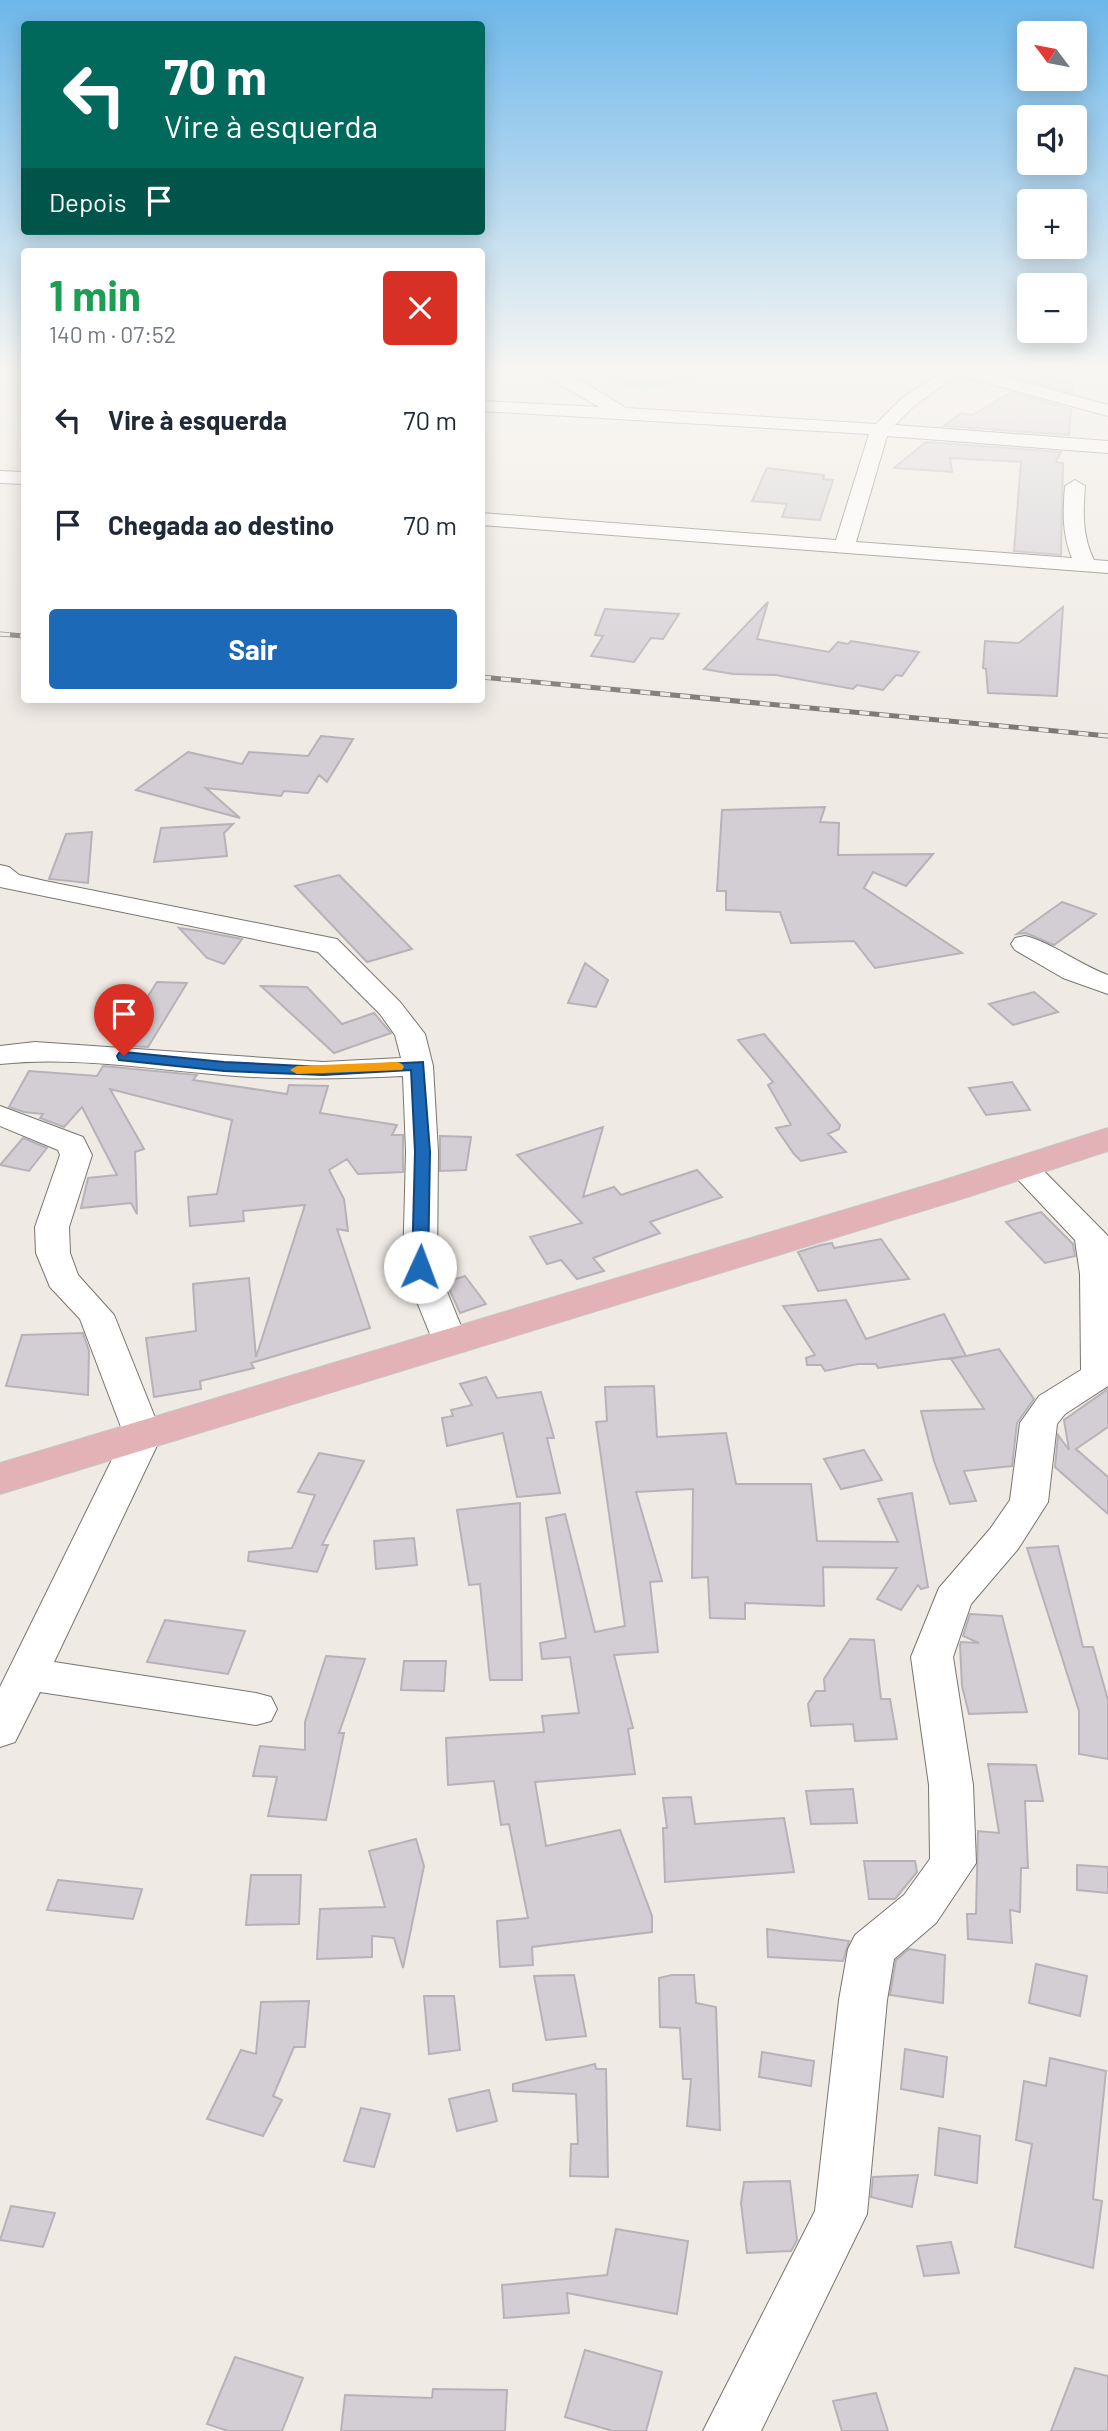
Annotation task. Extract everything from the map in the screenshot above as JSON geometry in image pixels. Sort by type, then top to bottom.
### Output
[{"type":"main road","points":[[0,1479],[1023,1168],[1108,1139]]},
{"type":"street","points":[[844,547],[862,487]]},
{"type":"street","points":[[1074,487],[1072,522],[1076,548],[1086,565]]},
{"type":"street","points":[[485,519],[1108,567]]},
{"type":"street","points":[[0,873],[10,881],[45,889],[327,945],[390,1008],[410,1034],[418,1066],[422,1152],[420,1267],[449,1341]]},
{"type":"street","points":[[1025,944],[1073,972],[1108,985]]},
{"type":"street","points":[[0,1055],[35,1051],[74,1052],[224,1066],[323,1071],[418,1066]]},
{"type":"street","points":[[0,1115],[72,1144],[76,1155],[52,1227],[53,1253],[62,1279],[96,1315],[143,1435],[0,1730]]},
{"type":"street","points":[[731,2431],[841,2214],[863,2000],[872,1949],[920,1909],[953,1863],[951,1785],[932,1657],[954,1598],[1004,1539],[1029,1503],[1039,1423],[1052,1405],[1099,1375],[1097,1274],[1092,1237],[1023,1168]]},
{"type":"street","points":[[27,1674],[256,1709]]},
{"type":"building","points":[[758,487],[831,487],[820,520],[782,517],[787,504],[752,501]]},
{"type":"building","points":[[1019,487],[1062,487],[1061,555],[1014,551]]},
{"type":"building","points":[[768,602],[757,639],[829,652],[838,642],[848,644],[851,641],[919,652],[902,676],[896,675],[883,690],[857,685],[853,689],[776,675],[733,674],[704,669]]},
{"type":"building","points":[[1063,607],[1057,696],[988,693],[986,669],[983,668],[985,641],[1019,643]]},
{"type":"building","points":[[605,609],[679,614],[663,639],[651,638],[634,662],[591,656],[603,636],[595,635]]},
{"type":"building","points":[[321,736],[353,739],[327,782],[319,775],[308,793],[284,791],[281,796],[206,788],[240,818],[136,790],[188,752],[242,764],[249,752],[308,756]]},
{"type":"building","points":[[825,807],[820,822],[839,823],[838,855],[933,854],[906,886],[873,872],[864,888],[962,953],[875,968],[854,941],[791,943],[780,912],[726,910],[726,891],[717,891],[722,810]]},
{"type":"building","points":[[233,824],[224,833],[227,856],[154,862],[161,828]]},
{"type":"building","points":[[92,832],[88,883],[49,879],[66,834]]},
{"type":"building","points":[[339,875],[412,949],[367,962],[295,886]]},
{"type":"building","points":[[1062,902],[1096,914],[1054,945],[1026,933],[1017,934]]},
{"type":"building","points":[[179,928],[242,939],[224,964],[207,958]]},
{"type":"building","points":[[585,963],[608,980],[596,1007],[568,1003]]},
{"type":"building","points":[[157,982],[187,983],[148,1047],[117,1045]]},
{"type":"building","points":[[261,986],[307,987],[342,1024],[374,1013],[391,1033],[334,1053]]},
{"type":"building","points":[[1034,992],[1058,1012],[1013,1025],[989,1004]]},
{"type":"building","points":[[764,1034],[840,1125],[839,1129],[828,1134],[846,1152],[801,1161],[794,1154],[776,1128],[791,1125],[768,1085],[773,1082],[738,1040]]},
{"type":"building","points":[[103,1066],[197,1075],[193,1080],[287,1094],[289,1085],[328,1086],[320,1113],[397,1125],[392,1135],[403,1135],[403,1172],[358,1174],[347,1159],[329,1170],[344,1199],[348,1231],[337,1229],[370,1328],[251,1363],[254,1368],[200,1381],[201,1389],[154,1397],[146,1338],[196,1331],[193,1284],[249,1278],[256,1357],[305,1205],[243,1211],[244,1221],[190,1226],[188,1197],[217,1194],[232,1120],[110,1089],[144,1149],[135,1152],[137,1214],[131,1203],[81,1208],[88,1178],[117,1175],[82,1107],[64,1127],[40,1118],[43,1114],[9,1107],[29,1071],[97,1076]]},
{"type":"building","points":[[1012,1082],[1030,1110],[986,1115],[969,1088]]},
{"type":"building","points":[[603,1127],[583,1197],[614,1187],[621,1195],[697,1170],[722,1197],[650,1222],[660,1233],[593,1258],[604,1271],[577,1279],[561,1260],[547,1264],[530,1237],[582,1223],[517,1155]]},
{"type":"building","points":[[440,1136],[471,1137],[466,1170],[440,1171]]},
{"type":"building","points":[[23,1138],[47,1148],[29,1171],[0,1165]]},
{"type":"building","points":[[1041,1212],[1073,1244],[1075,1256],[1045,1263],[1006,1222]]},
{"type":"building","points":[[881,1239],[909,1279],[818,1291],[798,1252],[832,1243],[834,1248]]},
{"type":"building","points":[[465,1276],[486,1304],[460,1313],[446,1282]]},
{"type":"building","points":[[846,1300],[866,1339],[944,1314],[966,1356],[999,1349],[1034,1399],[1017,1423],[1012,1466],[964,1471],[976,1501],[950,1504],[934,1461],[921,1411],[984,1409],[951,1359],[965,1356],[878,1368],[876,1364],[858,1364],[825,1371],[821,1365],[807,1365],[806,1358],[815,1355],[783,1306]]},
{"type":"building","points":[[83,1333],[89,1351],[88,1395],[6,1386],[22,1335]]},
{"type":"building","points":[[486,1377],[497,1398],[541,1392],[554,1438],[547,1438],[560,1493],[517,1497],[503,1433],[447,1446],[442,1418],[453,1416],[451,1410],[472,1405],[460,1384]]},
{"type":"building","points":[[654,1386],[657,1437],[726,1433],[736,1484],[811,1484],[817,1541],[898,1542],[878,1499],[912,1493],[928,1587],[921,1589],[918,1585],[901,1610],[877,1599],[897,1568],[823,1567],[824,1606],[745,1603],[745,1619],[710,1618],[708,1577],[692,1578],[693,1489],[636,1492],[662,1581],[650,1582],[658,1652],[614,1655],[633,1728],[628,1729],[635,1774],[535,1782],[546,1846],[620,1830],[652,1916],[652,1932],[532,1947],[533,1965],[500,1967],[497,1921],[528,1918],[509,1824],[501,1825],[494,1781],[448,1785],[446,1738],[544,1732],[542,1716],[579,1713],[570,1657],[542,1659],[540,1643],[566,1638],[546,1518],[565,1514],[595,1632],[625,1626],[596,1422],[607,1421],[605,1387]]},
{"type":"building","points":[[1108,1389],[1108,1427],[1076,1449],[1108,1477],[1108,1514],[1055,1467],[1058,1435],[1069,1450],[1064,1420]]},
{"type":"building","points":[[864,1450],[882,1480],[841,1489],[824,1459]]},
{"type":"building","points":[[319,1453],[364,1461],[322,1545],[328,1545],[317,1572],[248,1561],[249,1552],[292,1548],[315,1495],[298,1492]]},
{"type":"building","points":[[520,1503],[522,1680],[490,1680],[480,1584],[469,1585],[457,1510]]},
{"type":"building","points":[[414,1538],[417,1565],[376,1569],[374,1541]]},
{"type":"building","points":[[1058,1546],[1083,1647],[1093,1647],[1108,1700],[1108,1759],[1079,1754],[1079,1711],[1027,1548]]},
{"type":"building","points":[[970,1614],[1002,1616],[1027,1712],[969,1714],[962,1686],[960,1645],[961,1642],[979,1643],[963,1636]]},
{"type":"building","points":[[165,1620],[245,1631],[228,1674],[147,1662]]},
{"type":"building","points":[[850,1639],[874,1640],[881,1699],[890,1699],[897,1739],[855,1741],[853,1724],[811,1726],[808,1704],[816,1691],[825,1691],[824,1679]]},
{"type":"building","points":[[326,1656],[365,1659],[339,1733],[344,1733],[326,1820],[268,1816],[277,1777],[253,1776],[260,1746],[305,1750],[305,1722]]},
{"type":"building","points":[[404,1661],[446,1661],[444,1691],[401,1690]]},
{"type":"building","points":[[988,1764],[1036,1765],[1043,1801],[1025,1801],[1028,1868],[1021,1868],[1020,1912],[1010,1910],[1012,1943],[968,1939],[967,1914],[976,1914],[978,1831],[999,1833]]},
{"type":"building","points":[[853,1789],[857,1823],[811,1824],[806,1791]]},
{"type":"building","points":[[691,1797],[695,1824],[784,1818],[794,1872],[665,1882],[663,1828],[667,1828],[663,1798]]},
{"type":"building","points":[[416,1839],[424,1866],[403,1968],[394,1938],[372,1936],[372,1957],[317,1959],[320,1909],[385,1907],[369,1851]]},
{"type":"building","points":[[864,1861],[915,1861],[917,1872],[895,1899],[869,1899]]},
{"type":"building","points":[[1077,1865],[1108,1867],[1108,1893],[1077,1890]]},
{"type":"building","points":[[251,1875],[301,1875],[299,1924],[246,1925]]},
{"type":"building","points":[[58,1880],[142,1889],[133,1919],[47,1910]]},
{"type":"building","points":[[767,1929],[849,1941],[843,1961],[768,1957]]},
{"type":"building","points":[[909,1949],[945,1955],[943,2003],[890,1995],[896,1960]]},
{"type":"building","points":[[1036,1964],[1087,1976],[1080,2016],[1029,2003]]},
{"type":"building","points":[[574,1975],[586,2036],[546,2040],[534,1976]]},
{"type":"building","points":[[694,1975],[696,2003],[716,2007],[720,2130],[687,2126],[691,2079],[683,2079],[680,2028],[660,2027],[659,1978]]},
{"type":"building","points":[[424,1996],[454,1996],[460,2050],[429,2054]]},
{"type":"building","points":[[309,2001],[305,2047],[294,2047],[273,2096],[282,2100],[263,2136],[207,2119],[241,2050],[256,2054],[261,2002]]},
{"type":"building","points":[[905,2049],[947,2057],[943,2097],[901,2089]]},
{"type":"building","points":[[762,2052],[814,2061],[811,2086],[759,2077]]},
{"type":"building","points":[[1050,2058],[1106,2071],[1093,2199],[1102,2201],[1093,2268],[1015,2247],[1032,2144],[1016,2140],[1024,2081],[1046,2086]]},
{"type":"building","points":[[595,2064],[596,2069],[606,2069],[608,2177],[570,2176],[571,2144],[578,2144],[576,2094],[513,2091],[513,2084]]},
{"type":"building","points":[[489,2090],[497,2121],[457,2131],[449,2099]]},
{"type":"building","points":[[361,2108],[390,2114],[374,2167],[344,2161]]},
{"type":"building","points":[[939,2128],[980,2136],[977,2183],[935,2175]]},
{"type":"building","points":[[918,2175],[912,2207],[871,2197],[873,2177]]},
{"type":"building","points":[[790,2181],[797,2240],[791,2251],[747,2253],[741,2203],[744,2182]]},
{"type":"building","points":[[11,2206],[55,2213],[43,2247],[0,2240]]},
{"type":"building","points":[[616,2229],[688,2241],[677,2314],[567,2293],[569,2313],[504,2318],[502,2285],[607,2275]]},
{"type":"building","points":[[951,2242],[959,2273],[924,2276],[917,2246]]},
{"type":"building","points":[[585,2350],[662,2372],[646,2431],[613,2431],[565,2417]]},
{"type":"building","points":[[235,2357],[303,2378],[282,2431],[228,2431],[207,2424]]},
{"type":"building","points":[[1075,2368],[1108,2376],[1108,2431],[1051,2431]]},
{"type":"building","points":[[433,2389],[507,2390],[505,2431],[341,2431],[345,2395],[432,2398]]},
{"type":"building","points":[[876,2393],[888,2431],[842,2431],[833,2401]]},
{"type":"railway","points":[[0,634],[21,636]]},
{"type":"railway","points":[[485,677],[1108,736]]},
{"type":"slow traffic","points":[[297,1070],[397,1067]]},
{"type":"route","points":[[124,1056],[224,1066],[323,1071],[418,1066],[422,1152],[420,1267]]}]
